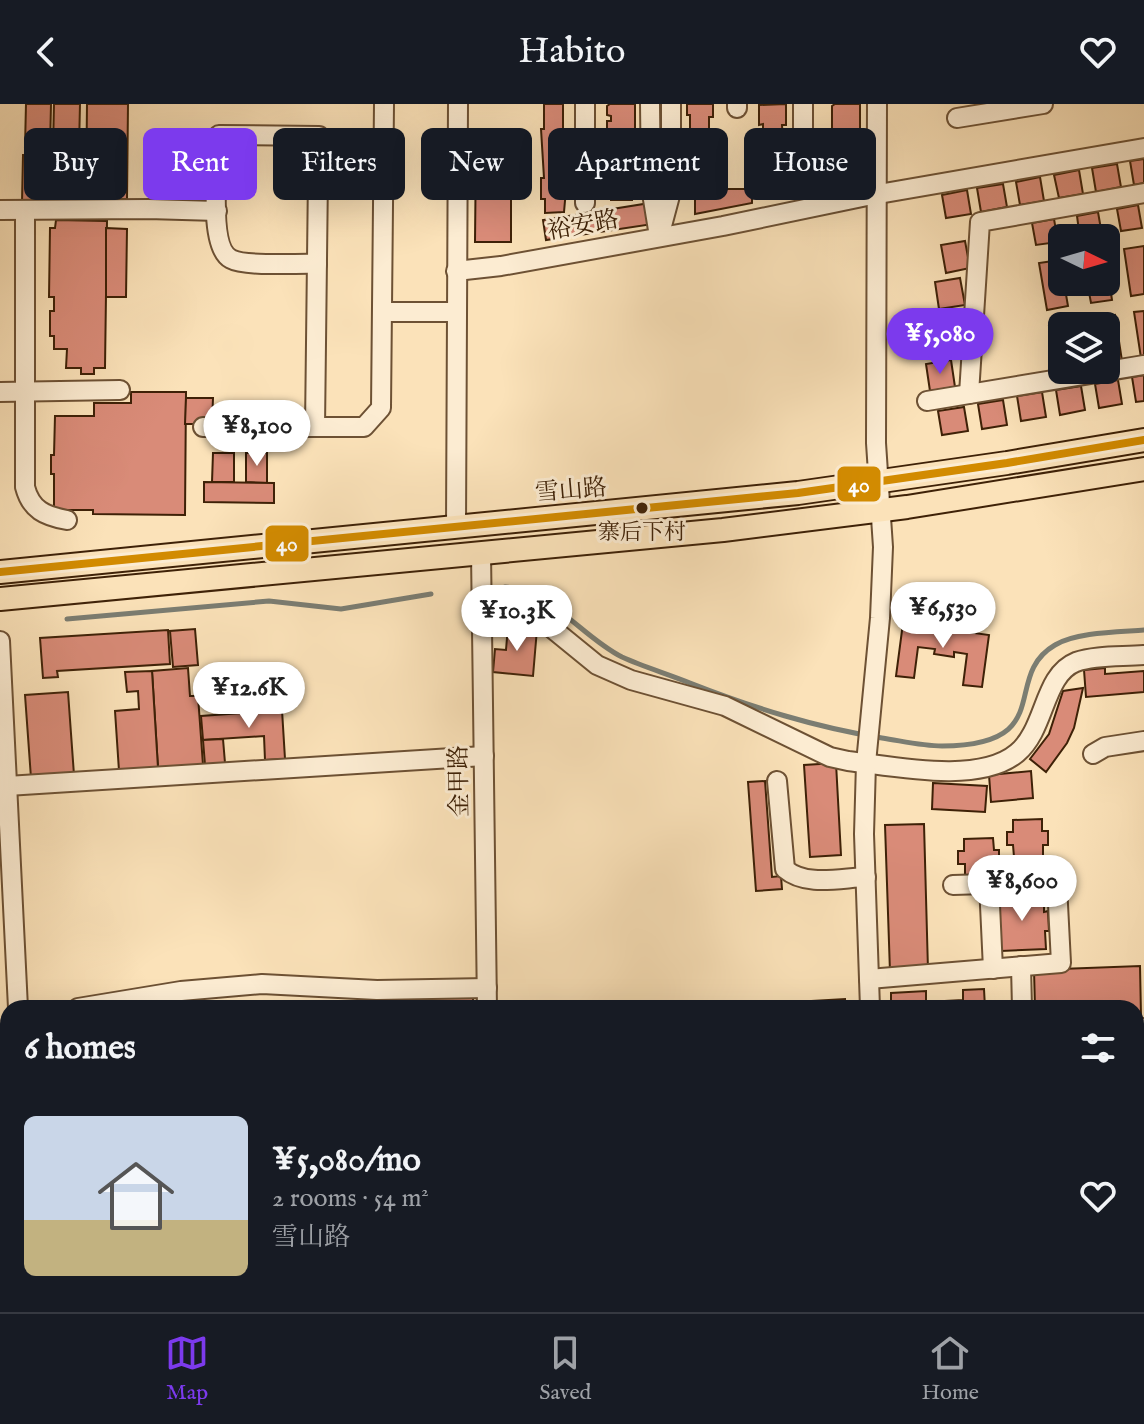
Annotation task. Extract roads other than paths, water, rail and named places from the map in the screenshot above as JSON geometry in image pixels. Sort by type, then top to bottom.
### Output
[{"type":"main road","name":"雪山路","points":[[0,572],[704,504],[879,483],[1144,440]]},
{"type":"main road","points":[[0,599],[723,530],[880,510],[1144,469]]},
{"type":"street","points":[[384,104],[384,128]]},
{"type":"street","points":[[456,528],[458,104]]},
{"type":"street","points":[[585,104],[585,203]]},
{"type":"street","points":[[650,104],[651,187],[659,237]]},
{"type":"street","points":[[659,237],[671,192],[671,104]]},
{"type":"street","points":[[803,104],[803,128]]},
{"type":"street","points":[[870,1000],[866,763],[880,618],[883,547],[876,443],[877,104]]},
{"type":"street","points":[[957,118],[1043,104]]},
{"type":"street","points":[[273,136],[219,135],[217,211],[220,249],[230,259],[241,262],[317,264]]},
{"type":"street","name":"裕安路","points":[[456,271],[501,266],[1144,148]]},
{"type":"street","points":[[969,394],[980,222],[1144,193]]},
{"type":"street","points":[[315,427],[318,200]]},
{"type":"street","points":[[203,427],[364,427],[378,413],[381,408],[383,200]]},
{"type":"street","points":[[0,210],[217,211]]},
{"type":"street","points":[[25,210],[25,487],[41,513],[67,520]]},
{"type":"street","points":[[382,312],[456,312]]},
{"type":"street","points":[[927,401],[1144,365]]},
{"type":"street","points":[[0,392],[120,390]]},
{"type":"street","name":"金甲路","points":[[481,553],[487,1000]]},
{"type":"street","points":[[482,606],[515,607],[532,612],[597,665],[614,673],[725,706],[815,751],[866,763],[957,771],[1000,762],[1016,754],[1033,734],[1055,680],[1065,668],[1087,660],[1144,655]]},
{"type":"street","points":[[0,641],[7,786],[7,914],[17,1000]]},
{"type":"street","points":[[1093,754],[1105,747],[1144,741]]},
{"type":"street","points":[[7,786],[484,756]]},
{"type":"street","points":[[777,781],[785,869],[810,880],[866,877]]},
{"type":"street","points":[[869,979],[1061,963],[1057,885],[1049,882],[953,885]]},
{"type":"street","points":[[989,884],[993,969]]},
{"type":"street","points":[[1021,966],[1022,1000]]},
{"type":"street","points":[[126,1000],[181,991],[262,984],[377,990],[487,988]]},
{"type":"waterway","points":[[505,587],[537,597],[622,657],[714,692],[784,716],[832,728],[934,746],[978,743],[1001,734],[1015,722],[1039,658],[1055,645],[1086,635],[1144,630]]},
{"type":"waterway","points":[[67,619],[269,601],[341,609],[431,594]]},
{"type":"place","name":"寨后下村","points":[[642,508]]}]
